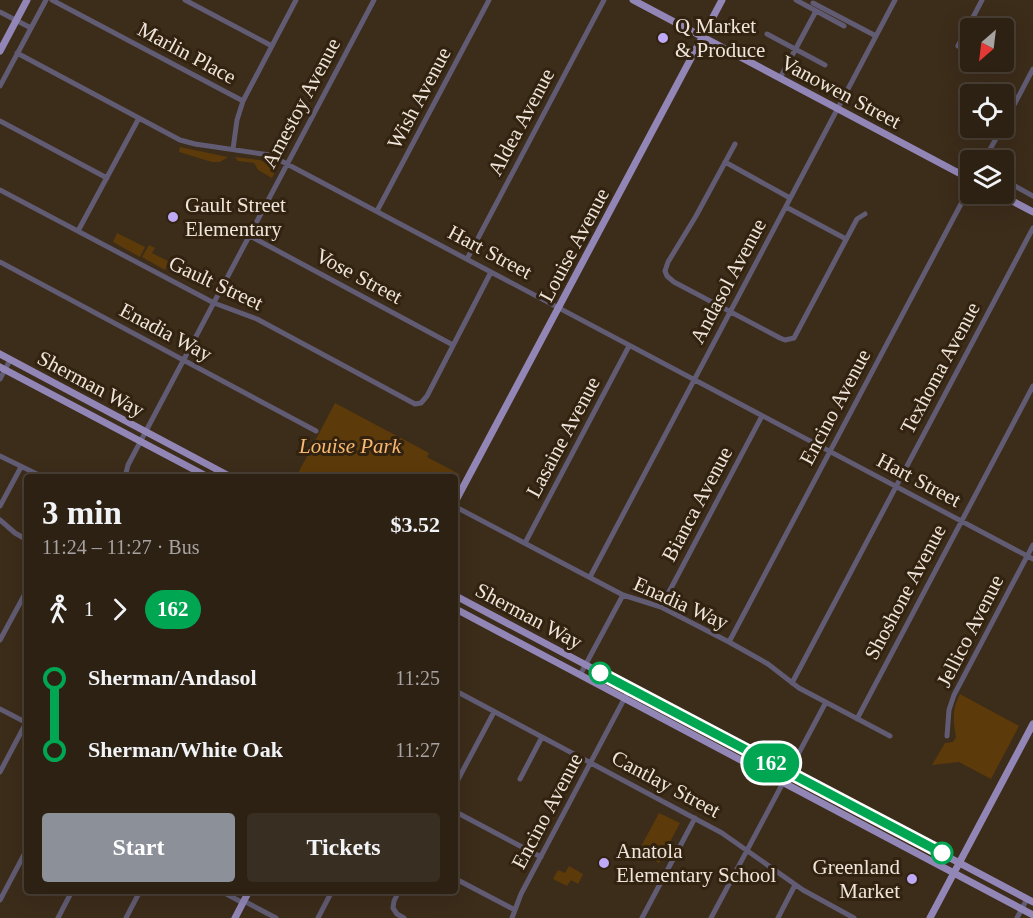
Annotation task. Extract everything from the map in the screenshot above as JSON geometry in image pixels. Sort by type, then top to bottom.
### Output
[{"type":"main road","points":[[0,51],[27,0]]},
{"type":"main road","name":"Vanowen Street","points":[[633,0],[960,173]]},
{"type":"main road","name":"Louise Avenue","points":[[458,497],[722,0]]},
{"type":"main road","points":[[1014,202],[1033,212]]},
{"type":"main road","name":"Sherman Way","points":[[0,354],[225,474]]},
{"type":"main road","name":"Sherman Way","points":[[2,368],[202,474]]},
{"type":"main road","name":"Sherman Way","points":[[458,597],[1030,900]]},
{"type":"main road","name":"Sherman Way","points":[[458,610],[1033,915]]},
{"type":"main road","points":[[930,918],[1033,724]]},
{"type":"main road","points":[[235,918],[248,894]]},
{"type":"street","points":[[0,86],[46,0]]},
{"type":"street","name":"Marlin Place","points":[[52,0],[243,101]]},
{"type":"street","points":[[185,0],[272,46]]},
{"type":"street","points":[[233,148],[237,120],[243,101],[296,0]]},
{"type":"street","name":"Amestoy Avenue","points":[[126,474],[128,465],[374,0]]},
{"type":"street","name":"Wish Avenue","points":[[377,211],[489,0]]},
{"type":"street","name":"Aldea Avenue","points":[[467,259],[604,0]]},
{"type":"street","points":[[796,0],[844,26]]},
{"type":"street","name":"Andasol Avenue","points":[[590,577],[895,0]]},
{"type":"street","points":[[958,46],[982,0]]},
{"type":"street","points":[[813,3],[876,36]]},
{"type":"street","points":[[780,78],[816,11]]},
{"type":"street","points":[[0,12],[30,28]]},
{"type":"street","points":[[767,34],[825,65]]},
{"type":"street","name":"Hart Street","points":[[17,53],[188,142],[266,153],[1030,557]]},
{"type":"street","points":[[1014,105],[1033,69]]},
{"type":"street","points":[[78,231],[139,118]]},
{"type":"street","points":[[0,121],[107,178]]},
{"type":"street","points":[[735,144],[668,262],[665,271],[674,282],[780,338],[789,340],[798,334],[857,219],[865,214]]},
{"type":"street","points":[[725,162],[790,198]]},
{"type":"street","points":[[1014,186],[1033,196]]},
{"type":"street","name":"Gault Street","points":[[0,190],[214,303],[257,320],[406,400],[418,404],[427,396],[453,345]]},
{"type":"street","name":"Encino Avenue","points":[[729,642],[961,204]]},
{"type":"street","points":[[786,207],[846,239]]},
{"type":"street","name":"Texhoma Avenue","points":[[792,683],[1033,228]]},
{"type":"street","name":"Vose Street","points":[[250,236],[453,345]]},
{"type":"street","name":"Enadia Way","points":[[0,262],[316,431]]},
{"type":"street","points":[[453,345],[492,272]]},
{"type":"street","name":"Lasaine Avenue","points":[[525,543],[629,346]]},
{"type":"street","points":[[0,379],[2,368],[10,360]]},
{"type":"street","name":"Shoshone Avenue","points":[[857,718],[1033,386]]},
{"type":"street","name":"Bianca Avenue","points":[[661,607],[762,416]]},
{"type":"street","points":[[0,456],[36,474]]},
{"type":"street","points":[[0,506],[21,467]]},
{"type":"street","name":"Enadia Way","points":[[458,507],[623,595],[661,607],[729,642],[768,664],[792,683],[890,736]]},
{"type":"street","points":[[0,520],[24,538]]},
{"type":"street","name":"Jellico Avenue","points":[[947,736],[949,710],[954,695],[1030,557],[1033,545]]},
{"type":"street","points":[[580,675],[623,595]]},
{"type":"street","points":[[0,640],[24,596]]},
{"type":"street","name":"Encino Avenue","points":[[512,918],[541,857],[630,688]]},
{"type":"street","name":"Cantlay Street","points":[[458,692],[695,818],[747,850],[795,885],[854,918]]},
{"type":"street","points":[[711,918],[826,702]]},
{"type":"street","points":[[0,709],[24,721]]},
{"type":"street","points":[[458,780],[494,712]]},
{"type":"street","points":[[0,772],[24,728]]},
{"type":"street","points":[[520,779],[542,737]]},
{"type":"street","points":[[458,813],[541,857]]},
{"type":"street","points":[[642,918],[695,818]]},
{"type":"street","points":[[0,900],[24,855]]},
{"type":"street","points":[[458,880],[515,910]]},
{"type":"street","points":[[778,918],[795,885]]},
{"type":"street","points":[[58,918],[70,894]]},
{"type":"street","points":[[126,918],[138,894]]},
{"type":"street","points":[[227,894],[276,918]]},
{"type":"street","points":[[318,918],[330,894]]},
{"type":"street","points":[[398,894],[393,908],[404,918]]},
{"type":"street","points":[[1017,918],[1030,900]]},
{"type":"green space","points":[[180,147],[228,157],[220,162],[212,162],[179,152]]},
{"type":"green space","points":[[235,157],[260,160],[277,168],[272,178],[258,170],[254,163],[238,161]]},
{"type":"green space","points":[[117,233],[145,247],[140,257],[113,242]]},
{"type":"green space","points":[[149,245],[155,248],[152,253],[168,261],[165,270],[142,257]]},
{"type":"green space","name":"Louise Park","points":[[335,403],[429,453],[427,457],[459,474],[458,476],[458,474],[298,474]]},
{"type":"green space","points":[[960,694],[1019,726],[991,779],[959,762],[932,765],[945,743],[953,742],[956,737],[954,715]]},
{"type":"green space","points":[[659,813],[680,823],[659,863],[638,852]]},
{"type":"green space","points":[[569,866],[583,874],[578,884],[571,880],[567,886],[553,879],[558,870],[565,873]]},
{"type":"bus line","name":"162","points":[[600,673],[942,853]]},
{"type":"place","name":"Q Market & Produce","points":[[663,38]]},
{"type":"place","name":"Gault Street Elementary","points":[[173,217]]},
{"type":"place","name":"Anatola Elementary School","points":[[604,863]]},
{"type":"place","name":"Greenland Market","points":[[912,879]]}]
